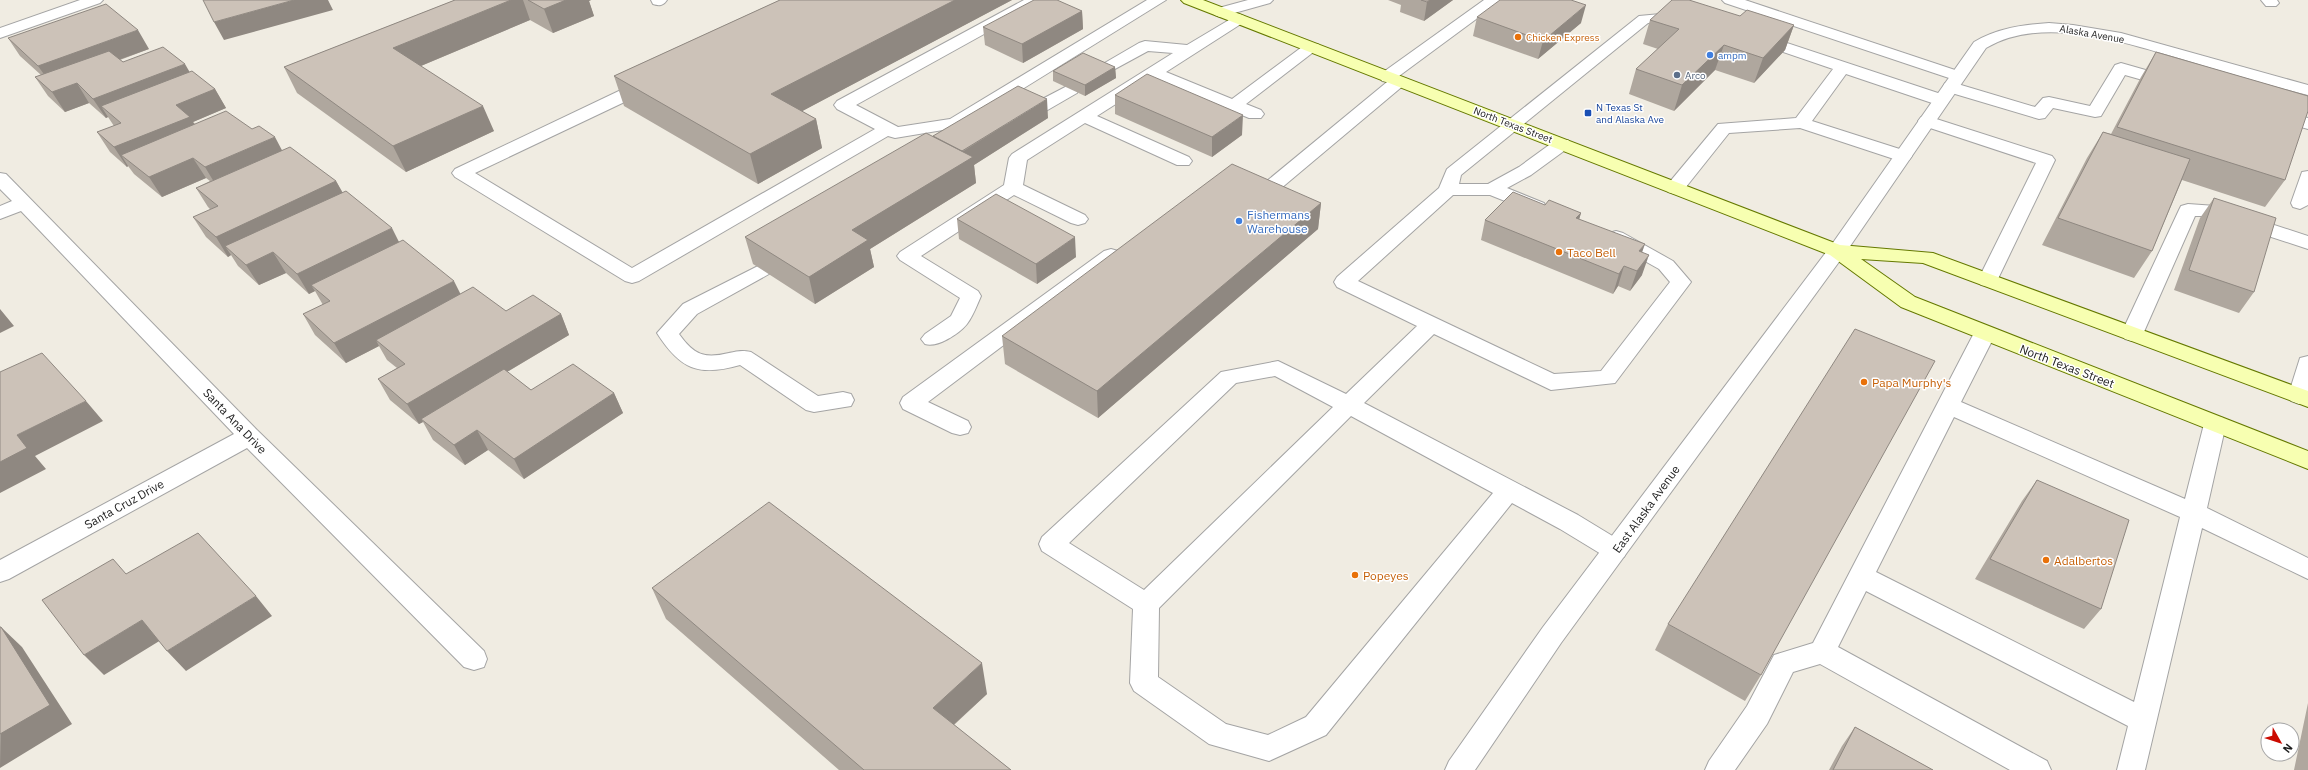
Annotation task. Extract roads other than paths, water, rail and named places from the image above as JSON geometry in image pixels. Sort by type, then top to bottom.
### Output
[{"type":"main road","name":"North Texas Street","points":[[1189,0],[1837,251],[1908,302],[2308,460]]},
{"type":"main road","name":"North Texas Street","points":[[1837,251],[1926,257],[2304,397]]},
{"type":"street","points":[[0,33],[95,0]]},
{"type":"street","points":[[1035,0],[843,105],[895,133],[955,122],[1158,0]]},
{"type":"street","points":[[1220,12],[1265,0]]},
{"type":"street","points":[[1229,182],[1266,191],[1393,79],[1494,0]]},
{"type":"street","points":[[1730,0],[1950,88]]},
{"type":"street","points":[[1601,232],[1622,240],[1666,264],[1681,282],[1606,378],[1551,382],[1344,282],[1448,190],[1453,173],[1644,19],[1692,16],[1699,19]]},
{"type":"street","points":[[932,339],[959,320],[970,296],[907,256],[1013,187],[1018,158],[1239,19]]},
{"type":"street","name":"Alaska Avenue","points":[[1837,251],[1980,45],[2000,34],[2026,29],[2053,28],[2093,32],[2139,42],[2308,90]]},
{"type":"street","points":[[1745,34],[1843,67],[1950,88],[2039,114],[2049,102],[2095,112],[2121,68],[2188,88]]},
{"type":"street","points":[[1102,71],[1145,46],[1190,50]]},
{"type":"street","points":[[1235,105],[1312,48]]},
{"type":"street","points":[[1801,123],[1843,67]]},
{"type":"street","points":[[1154,73],[1255,114]]},
{"type":"street","points":[[662,78],[461,173],[632,277],[888,129]]},
{"type":"street","points":[[1033,111],[1071,89]]},
{"type":"street","points":[[2263,110],[2308,124]]},
{"type":"street","points":[[1085,117],[1183,161]]},
{"type":"street","points":[[1927,121],[2046,160],[1988,280]]},
{"type":"street","points":[[1675,188],[1724,128],[1801,123],[1903,156]]},
{"type":"street","points":[[1492,189],[1525,171],[1562,144]]},
{"type":"street","points":[[2300,203],[2308,176]]},
{"type":"street","name":"Santa Ana Drive","points":[[0,178],[249,436],[474,659]]},
{"type":"street","points":[[1013,187],[1078,219]]},
{"type":"street","points":[[1448,190],[1492,189],[1557,214]]},
{"type":"street","points":[[0,213],[24,203]]},
{"type":"street","points":[[2132,334],[2188,210],[2209,210],[2308,243]]},
{"type":"street","points":[[960,427],[911,403],[1126,244]]},
{"type":"street","name":"East Alaska Avenue","points":[[1459,770],[1552,635],[1837,251]]},
{"type":"street","points":[[762,270],[690,309],[668,333],[679,352],[699,364],[722,363],[743,357],[814,404],[844,400]]},
{"type":"street","points":[[1431,324],[1146,604],[1144,683],[1219,735],[1269,748],[1316,726],[1509,490]]},
{"type":"street","points":[[1822,652],[1985,333]]},
{"type":"street","points":[[2304,397],[2308,363]]},
{"type":"street","points":[[1146,604],[1051,544],[1229,378],[1278,368],[1569,522],[1615,550]]},
{"type":"street","points":[[1948,405],[2192,512],[2308,569]]},
{"type":"street","points":[[2131,770],[2192,512],[2215,424]]},
{"type":"street","name":"Santa Cruz Drive","points":[[0,572],[249,436]]},
{"type":"street","points":[[1861,576],[2143,720]]},
{"type":"street","points":[[1719,770],[1757,714],[1784,663],[1822,652],[2037,770]]},
{"type":"place","name":"Chicken Express","points":[[1518,37]]},
{"type":"place","name":"ampm","points":[[1710,55]]},
{"type":"place","name":"Arco","points":[[1677,75]]},
{"type":"place","name":"N Texas St and Alaska Ave","points":[[1588,113]]},
{"type":"place","name":"Fishermans Warehouse","points":[[1239,221]]},
{"type":"place","name":"Taco Bell","points":[[1559,252]]},
{"type":"place","name":"Papa Murphy's","points":[[1864,382]]},
{"type":"place","name":"Adalbertos","points":[[2046,560]]},
{"type":"place","name":"Popeyes","points":[[1355,575]]}]
